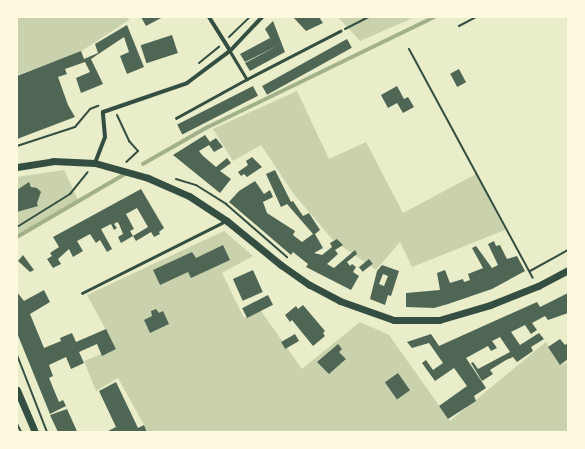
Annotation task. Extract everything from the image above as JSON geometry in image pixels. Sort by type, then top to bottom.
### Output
[{"type":"street","points":[[209,17],[230,51]]},
{"type":"street","points":[[95,163],[105,137],[103,112],[187,83],[230,51],[262,17]]},
{"type":"street","points":[[17,167],[53,161],[95,163],[140,176],[189,196],[227,221],[281,265],[310,285],[340,301],[394,320],[439,320],[490,305],[538,286],[568,270]]},
{"type":"street","points":[[17,390],[35,432]]},
{"type":"lane","points":[[176,118],[340,31]]},
{"type":"lane","points":[[230,51],[247,79]]},
{"type":"lane","points":[[82,293],[227,221]]},
{"type":"path","points":[[193,68],[250,17]]},
{"type":"path","points":[[340,31],[369,17]]},
{"type":"path","points":[[459,26],[476,17]]},
{"type":"path","points":[[409,49],[538,286]]},
{"type":"path","points":[[17,146],[74,126],[90,109],[104,104]]},
{"type":"path","points":[[113,108],[128,141],[138,151],[127,158],[125,163],[132,165]]},
{"type":"path","points":[[17,228],[70,194],[95,163]]},
{"type":"path","points":[[170,177],[196,185],[226,204],[291,260]]},
{"type":"path","points":[[530,271],[568,250]]},
{"type":"path","points":[[526,281],[534,278]]},
{"type":"path","points":[[17,355],[47,432]]},
{"type":"path","points":[[17,424],[20,432]]},
{"type":"green space","points":[[17,17],[128,17],[129,20],[80,52],[17,75]]},
{"type":"green space","points":[[338,17],[415,17],[360,41]]},
{"type":"green space","points":[[297,91],[329,159],[366,142],[403,213],[476,174],[505,230],[412,267],[400,242],[376,270],[333,240],[293,193],[261,145],[233,161],[213,129]]},
{"type":"green space","points":[[64,170],[79,202],[17,238],[17,177]]},
{"type":"green space","points":[[224,231],[253,256],[222,273],[244,318],[261,311],[302,369],[360,322],[389,335],[450,421],[546,342],[562,365],[568,362],[568,432],[148,432],[118,378],[96,391],[84,361],[116,348],[87,295]]},
{"type":"building","points":[[141,17],[163,17],[146,26]]},
{"type":"building","points":[[293,17],[319,17],[323,23],[306,31]]},
{"type":"building","points":[[273,21],[285,52],[250,71],[245,63],[279,45],[245,62],[240,54],[270,38],[273,43],[265,29]]},
{"type":"building","points":[[127,25],[144,67],[127,74],[120,56],[129,52],[124,37],[91,59],[103,84],[81,93],[76,78],[90,72],[85,62],[65,69],[67,74],[58,77],[68,105],[75,117],[17,139],[17,76],[81,51],[84,59],[98,53],[95,44]]},
{"type":"building","points":[[172,35],[178,53],[146,63],[141,45]]},
{"type":"building","points":[[347,39],[352,48],[267,95],[262,86]]},
{"type":"building","points":[[459,69],[466,82],[457,87],[450,74]]},
{"type":"building","points":[[253,86],[258,96],[182,134],[177,125]]},
{"type":"building","points":[[397,86],[404,99],[408,97],[414,107],[403,113],[397,103],[388,108],[381,95]]},
{"type":"building","points":[[205,135],[210,142],[216,138],[223,147],[214,152],[209,145],[199,151],[202,155],[216,167],[227,158],[231,163],[220,171],[231,179],[220,193],[173,155]]},
{"type":"building","points":[[252,157],[262,167],[247,177],[244,174],[241,176],[238,172],[248,165],[246,161]]},
{"type":"building","points":[[275,170],[291,202],[293,201],[303,216],[309,213],[320,230],[315,234],[323,248],[314,253],[322,255],[332,247],[330,243],[337,239],[343,245],[335,250],[338,254],[327,264],[334,268],[355,250],[357,254],[347,262],[350,266],[352,264],[356,267],[353,272],[359,276],[351,290],[306,267],[308,264],[293,252],[291,255],[229,202],[239,191],[255,181],[264,194],[270,190],[273,197],[263,202],[267,213],[295,231],[293,235],[302,242],[313,234],[287,204],[281,207],[266,174]]},
{"type":"building","points":[[29,182],[31,187],[37,188],[41,192],[37,203],[38,206],[17,212],[17,190]]},
{"type":"building","points":[[141,189],[164,228],[159,232],[160,234],[154,237],[151,232],[136,241],[133,236],[121,243],[118,237],[123,234],[117,222],[114,224],[117,228],[114,230],[111,224],[101,229],[112,249],[107,252],[100,240],[96,243],[90,234],[77,241],[83,251],[73,257],[69,249],[58,259],[61,264],[53,268],[47,259],[52,256],[50,253],[59,247],[53,237]],"holes":[[[137,208],[148,227],[133,236],[130,231],[134,229],[126,214]]]},
{"type":"building","points":[[494,241],[496,246],[500,245],[507,259],[517,256],[525,271],[492,289],[448,304],[434,308],[406,307],[406,293],[440,290],[437,273],[445,270],[450,283],[463,279],[464,282],[470,280],[468,274],[483,268],[472,248],[476,246],[492,268],[498,265],[488,244]]},
{"type":"building","points":[[223,245],[230,260],[191,278],[188,272],[160,285],[153,270],[192,252],[196,258]]},
{"type":"building","points":[[23,255],[34,270],[30,272],[18,261]]},
{"type":"building","points":[[369,259],[373,264],[363,272],[359,267]]},
{"type":"building","points":[[382,265],[399,271],[391,296],[388,295],[385,305],[370,299],[377,271]],"holes":[[[383,274],[388,276],[384,286],[379,284]]]},
{"type":"building","points":[[253,270],[263,292],[243,301],[233,279]]},
{"type":"building","points":[[44,290],[50,302],[30,314],[44,348],[61,341],[60,338],[72,333],[76,342],[106,329],[116,349],[102,356],[97,344],[79,352],[84,363],[71,369],[66,357],[49,365],[53,376],[49,378],[59,402],[63,400],[66,406],[50,414],[17,333],[17,292],[24,301]]},
{"type":"building","points":[[568,293],[568,313],[548,320],[545,316],[532,323],[537,330],[531,334],[525,325],[511,332],[520,345],[539,333],[544,339],[531,347],[533,351],[517,362],[513,357],[506,360],[490,370],[493,374],[482,381],[471,363],[473,362],[478,369],[510,352],[500,337],[492,341],[497,348],[491,351],[488,346],[466,358],[486,388],[474,396],[476,401],[448,419],[439,406],[467,386],[454,368],[435,381],[422,363],[426,360],[433,370],[443,363],[429,343],[412,348],[407,342],[431,334],[439,346],[537,302],[540,307]]},
{"type":"building","points":[[268,295],[273,305],[247,318],[242,308]]},
{"type":"building","points":[[303,305],[325,331],[323,333],[325,336],[313,346],[292,320],[290,322],[285,315],[296,306],[298,309]]},
{"type":"building","points":[[156,309],[159,313],[163,311],[169,324],[150,333],[144,320],[152,316],[151,311]]},
{"type":"building","points":[[295,334],[299,341],[285,349],[281,342]]},
{"type":"building","points":[[560,339],[565,345],[568,343],[568,359],[560,365],[548,347]]},
{"type":"building","points":[[338,344],[342,349],[339,352],[346,359],[329,374],[317,362]]},
{"type":"building","points":[[398,373],[410,390],[397,399],[385,382]]},
{"type":"building","points":[[116,382],[138,428],[144,425],[147,432],[106,432],[116,427],[99,391]]},
{"type":"building","points":[[67,409],[77,432],[58,432],[50,415]]},
{"type":"waterway","points":[[143,164],[206,128],[435,17]]},
{"type":"waterway","points":[[17,237],[127,173]]}]
